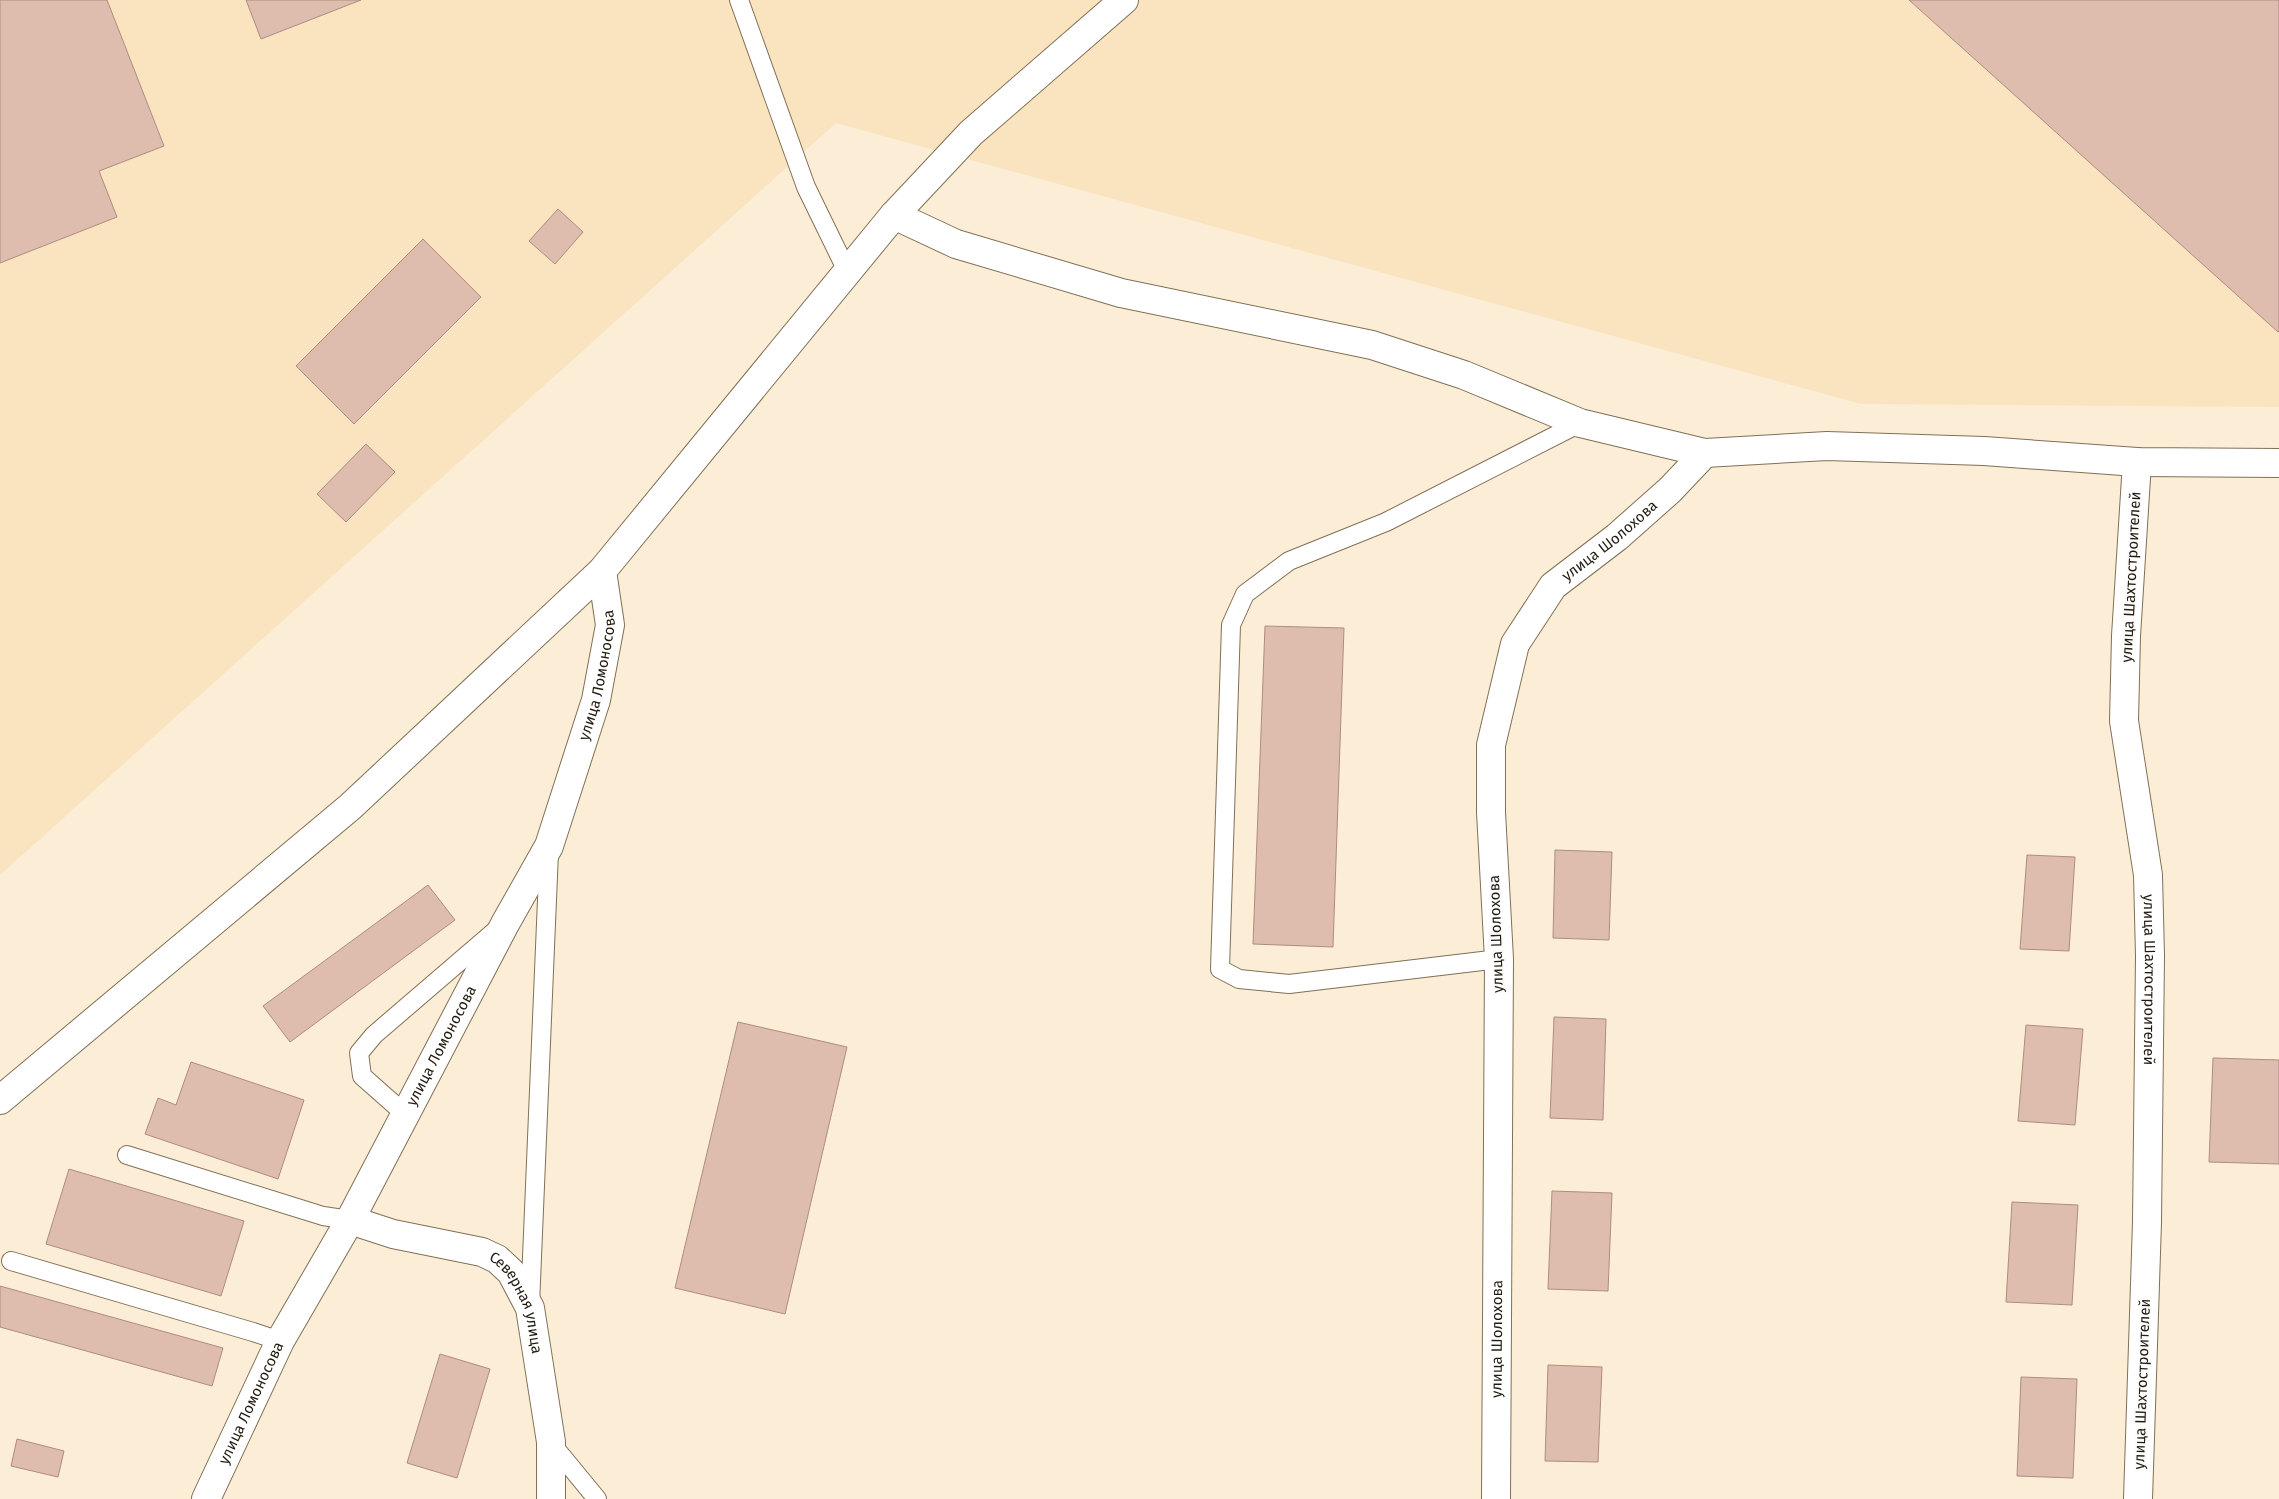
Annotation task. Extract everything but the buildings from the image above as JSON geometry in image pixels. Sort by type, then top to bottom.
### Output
[{"type":"street","points":[[0,1100],[350,807],[602,571],[894,215],[971,133],[1124,0]]},
{"type":"street","points":[[894,215],[956,244],[1121,293],[1372,345],[1464,375],[1580,423],[1705,453],[1827,446],[1984,451],[2137,462],[2279,463]]},
{"type":"street","name":"улица Шолохова","points":[[1496,1499],[1499,959],[1491,812],[1491,745],[1515,644],[1553,586],[1617,537],[1670,490],[1705,453]]},
{"type":"street","name":"улица Шахтостроителей","points":[[2137,462],[2126,636],[2124,721],[2148,875],[2150,956],[2147,1222],[2138,1499]]},
{"type":"street","name":"улица Ломоносова","points":[[206,1499],[280,1342],[350,1220],[506,922],[549,846],[596,700],[610,625],[602,571]]},
{"type":"street","name":"Северная улица","points":[[350,1220],[393,1234],[482,1252],[497,1259],[511,1272],[530,1308],[551,1442],[551,1499]]},
{"type":"lane","points":[[739,0],[806,187],[847,271]]},
{"type":"lane","points":[[1499,959],[1289,984],[1239,978],[1220,969],[1231,625],[1244,594],[1289,561],[1386,522],[1580,423]]},
{"type":"lane","points":[[530,1308],[549,846]]},
{"type":"lane","points":[[405,1114],[362,1076],[359,1053],[374,1035],[506,922]]},
{"type":"lane","points":[[127,1155],[323,1216],[350,1220]]},
{"type":"lane","points":[[11,1261],[253,1332],[280,1342]]},
{"type":"lane","points":[[551,1442],[597,1499]]},
{"type":"shaded area","points":[[0,0],[2279,0],[2279,407],[1861,404],[836,123],[0,875]]}]
